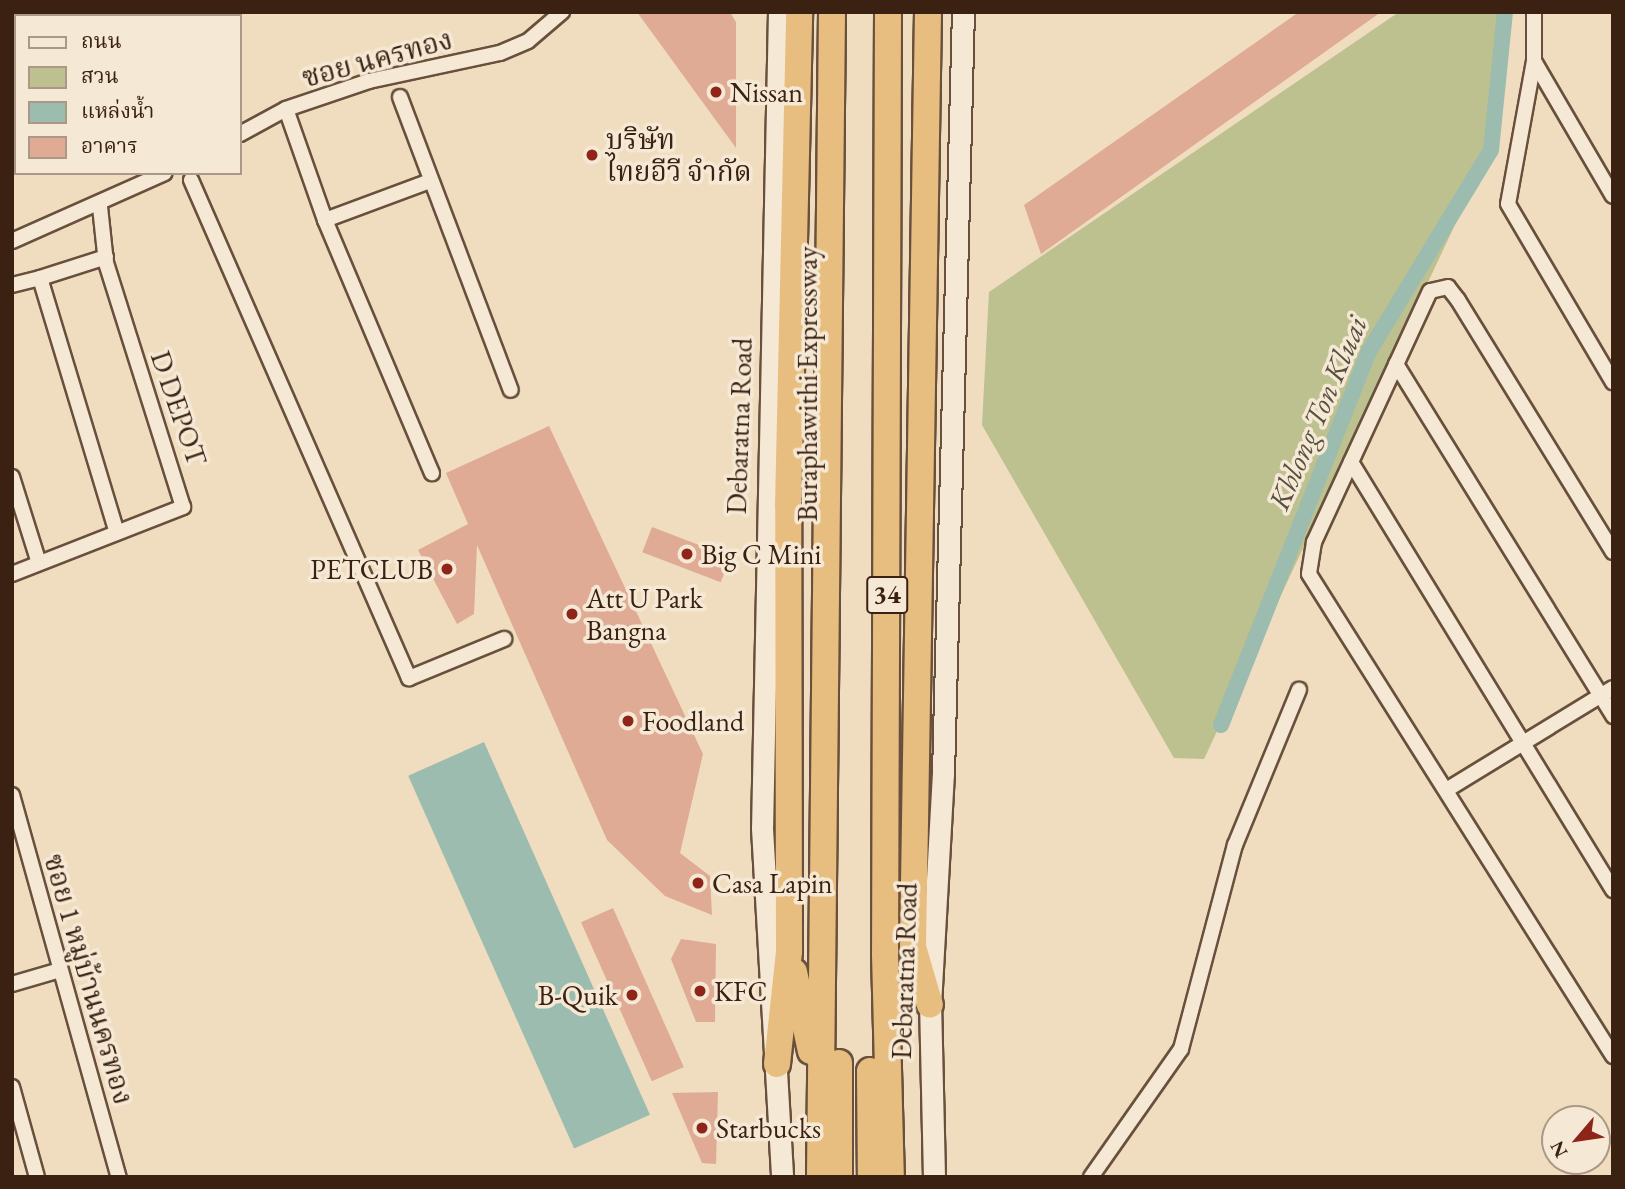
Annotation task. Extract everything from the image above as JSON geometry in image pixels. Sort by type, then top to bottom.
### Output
[{"type":"highway","points":[[777,1065],[789,951],[788,506],[799,12]]},
{"type":"highway","name":"34","points":[[820,1177],[832,12]]},
{"type":"highway","name":"Buraphawithi Expressway","points":[[839,1177],[841,12]]},
{"type":"highway","points":[[871,1177],[873,12]]},
{"type":"highway","name":"Debaratna Road","points":[[888,12],[886,954],[891,1177]]},
{"type":"highway","points":[[928,12],[916,511],[913,947],[930,1005]]},
{"type":"highway","points":[[886,954],[913,947]]},
{"type":"highway","points":[[789,951],[820,1097]]},
{"type":"main road","name":"Debaratna Road","points":[[779,12],[762,828],[782,1177]]},
{"type":"main road","name":"Debaratna Road","points":[[934,1177],[930,1005],[943,774],[963,12]]},
{"type":"street","name":"ซอย นครทอง","points":[[242,133],[286,109],[369,81],[499,53],[528,41],[562,12]]},
{"type":"street","points":[[1534,12],[1534,61],[1507,204],[1613,382]]},
{"type":"street","points":[[1534,61],[1613,196]]},
{"type":"street","points":[[400,97],[511,390]]},
{"type":"street","points":[[286,109],[325,220],[432,473]]},
{"type":"street","points":[[12,241],[100,207],[161,175]]},
{"type":"street","points":[[191,180],[409,678],[504,639]]},
{"type":"street","points":[[325,220],[430,181]]},
{"type":"street","name":"D DEPOT","points":[[12,574],[183,506],[106,257],[100,207]]},
{"type":"street","points":[[12,285],[106,257]]},
{"type":"street","points":[[40,278],[117,533]]},
{"type":"street","points":[[1613,552],[1448,287],[1430,291],[1314,542],[1309,574],[1613,1056]]},
{"type":"street","points":[[1396,364],[1607,692],[1613,716]]},
{"type":"street","points":[[1352,462],[1613,890]]},
{"type":"street","points":[[12,477],[38,563]]},
{"type":"street","points":[[1091,1177],[1181,1049],[1235,845],[1299,690]]},
{"type":"street","points":[[1447,789],[1607,692]]},
{"type":"street","name":"ซอย 1 หมู่บ้านนครทอง","points":[[12,795],[119,1177]]},
{"type":"street","points":[[12,984],[60,970]]},
{"type":"street","points":[[12,1087],[37,1177]]},
{"type":"green space","points":[[1399,12],[1506,12],[1491,148],[1204,759],[1174,758],[982,425],[989,292]]},
{"type":"water","points":[[484,742],[650,1115],[574,1148],[408,776]]},
{"type":"building","name":"Nissan","points":[[637,12],[730,12],[736,22],[736,148]]},
{"type":"building","points":[[1299,12],[1381,12],[1041,254],[1024,205]]},
{"type":"building","name":"Att U Park Bangna","points":[[549,426],[703,754],[680,853],[710,876],[712,915],[665,896],[607,840],[477,545],[474,614],[457,624],[418,550],[468,524],[446,473]]},
{"type":"building","name":"Big C Mini","points":[[652,527],[730,557],[721,582],[642,552]]},
{"type":"building","name":"B-Quik","points":[[613,908],[684,1067],[652,1081],[581,922]]},
{"type":"building","name":"KFC","points":[[681,939],[716,944],[715,1022],[696,1022],[671,959]]},
{"type":"building","name":"Starbucks","points":[[718,1092],[716,1164],[702,1163],[672,1093]]},
{"type":"waterway","name":"Khlong Ton Kluai","points":[[1221,725],[1368,353],[1491,150],[1505,12]]},
{"type":"place","name":"Nissan","points":[[716,92]]},
{"type":"place","name":"บริษัท ไทยอีวี จำกัด","points":[[592,155]]},
{"type":"place","name":"Big C Mini","points":[[687,554]]},
{"type":"place","name":"PETCLUB","points":[[447,569]]},
{"type":"place","name":"Att U Park Bangna","points":[[572,614]]},
{"type":"place","name":"Foodland","points":[[628,721]]},
{"type":"place","name":"Casa Lapin","points":[[698,883]]},
{"type":"place","name":"KFC","points":[[700,991]]},
{"type":"place","name":"B-Quik","points":[[632,995]]},
{"type":"place","name":"Starbucks","points":[[702,1128]]}]
